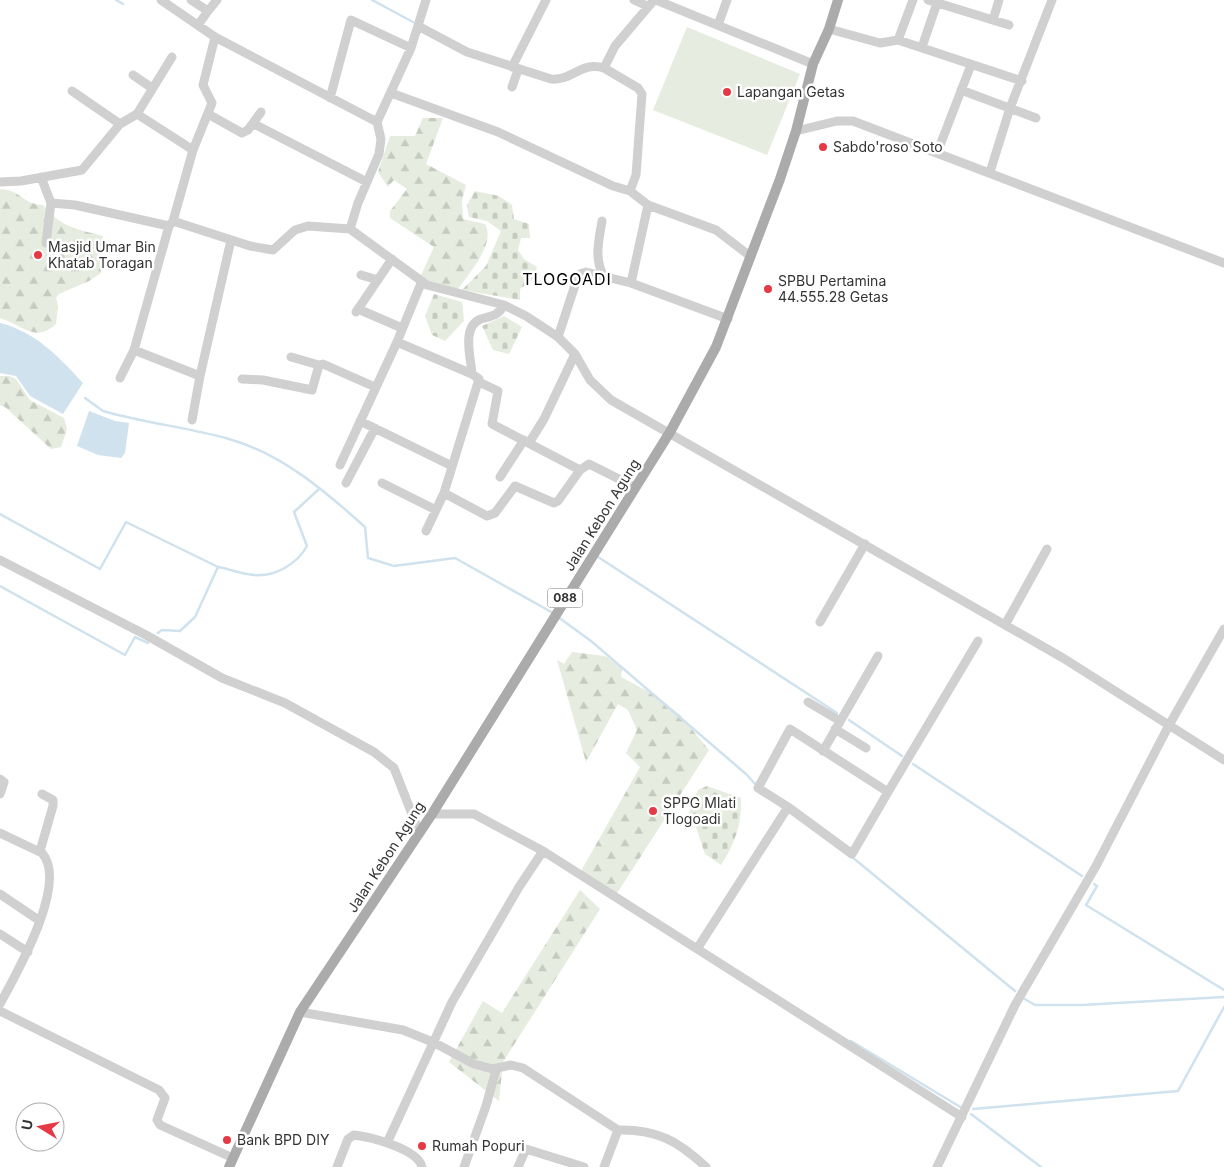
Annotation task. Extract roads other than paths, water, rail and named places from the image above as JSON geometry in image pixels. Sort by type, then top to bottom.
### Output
[{"type":"main road","name":"Jalan Kebon Agung","points":[[231,1163],[300,1012],[432,814],[670,432],[716,347],[780,179],[796,131],[813,64],[829,30],[838,0]]},
{"type":"street","points":[[161,0],[215,38],[377,122]]},
{"type":"street","points":[[191,0],[208,11]]},
{"type":"street","points":[[198,26],[216,0]]},
{"type":"street","points":[[350,229],[381,147],[377,122],[411,48],[426,0]]},
{"type":"street","points":[[512,87],[515,69],[546,0]]},
{"type":"street","points":[[634,0],[652,2],[718,25],[813,64]]},
{"type":"street","points":[[718,25],[727,0]]},
{"type":"street","points":[[898,40],[913,0]]},
{"type":"street","points":[[928,0],[1009,25]]},
{"type":"street","points":[[993,20],[999,0]]},
{"type":"street","points":[[990,172],[1010,108],[1052,0]]},
{"type":"street","points":[[604,68],[615,46],[652,2]]},
{"type":"street","points":[[922,47],[937,3]]},
{"type":"street","points":[[330,98],[351,20],[411,48]]},
{"type":"street","points":[[418,26],[467,52],[515,69],[558,80],[570,76],[586,66],[604,68],[638,88],[642,94],[636,175],[630,191]]},
{"type":"street","points":[[829,30],[880,43],[898,40],[1022,81]]},
{"type":"street","points":[[120,378],[134,350],[194,150],[212,103],[203,85],[215,38]]},
{"type":"street","points":[[0,183],[82,170],[120,124],[137,114],[172,56]]},
{"type":"street","points":[[937,153],[971,65]]},
{"type":"street","points":[[133,75],[152,88]]},
{"type":"street","points":[[961,90],[1036,118]]},
{"type":"street","points":[[72,91],[120,124]]},
{"type":"street","points":[[391,93],[498,132],[613,186],[630,191],[648,205],[716,230],[750,256]]},
{"type":"street","points":[[208,114],[242,133],[254,124],[261,112]]},
{"type":"street","points":[[137,114],[194,150]]},
{"type":"street","points":[[796,131],[846,120],[990,172],[1224,263]]},
{"type":"street","points":[[254,124],[367,182]]},
{"type":"street","points":[[42,177],[51,203],[46,243]]},
{"type":"street","points":[[51,203],[75,205],[171,224],[273,250],[295,230],[308,226],[350,229],[422,281],[451,292],[514,309],[558,337],[575,354],[590,380],[611,400],[670,432],[1120,692],[1168,727],[1224,760]]},
{"type":"street","points":[[631,283],[648,205]]},
{"type":"street","points":[[602,221],[597,254],[598,264],[603,275]]},
{"type":"street","points":[[192,420],[231,240]]},
{"type":"street","points":[[392,259],[357,311],[402,328]]},
{"type":"street","points":[[558,337],[580,274],[586,272],[631,283],[728,319]]},
{"type":"street","points":[[361,275],[378,280]]},
{"type":"street","points":[[340,465],[397,342],[422,281]]},
{"type":"street","points":[[472,374],[469,339],[472,327],[482,319],[495,316],[504,305]]},
{"type":"street","points":[[397,342],[472,374],[478,378],[479,382],[498,391],[492,424],[580,470]]},
{"type":"street","points":[[134,350],[200,376]]},
{"type":"street","points":[[500,477],[544,419],[575,354]]},
{"type":"street","points":[[291,356],[319,365],[323,364],[375,387]]},
{"type":"street","points":[[242,379],[264,380],[312,390],[319,365]]},
{"type":"street","points":[[426,531],[444,493],[479,382]]},
{"type":"street","points":[[360,421],[452,466]]},
{"type":"street","points":[[346,483],[375,428]]},
{"type":"street","points":[[444,493],[488,516],[491,515],[515,486],[549,502],[558,501],[580,470],[589,464],[636,487]]},
{"type":"street","points":[[382,483],[436,510]]},
{"type":"street","points":[[820,622],[865,544]]},
{"type":"street","points":[[1005,625],[1047,549]]},
{"type":"street","points":[[0,560],[146,635],[222,678],[285,703],[374,752],[394,768],[419,832]]},
{"type":"street","points":[[938,1167],[1015,1005],[1096,866],[1168,727],[1224,629]]},
{"type":"street","points":[[888,792],[790,730],[758,788],[788,807],[852,854],[978,641]]},
{"type":"street","points":[[823,751],[878,656]]},
{"type":"street","points":[[808,702],[840,721]]},
{"type":"street","points":[[836,729],[866,748]]},
{"type":"street","points":[[0,779],[4,782],[0,794]]},
{"type":"street","points":[[40,851],[53,806],[53,800],[42,794]]},
{"type":"street","points":[[697,949],[788,807]]},
{"type":"street","points":[[432,814],[474,814],[543,851],[962,1117]]},
{"type":"street","points":[[0,833],[40,851],[47,858],[49,883],[46,906],[28,952],[0,1004]]},
{"type":"street","points":[[387,1143],[435,1043],[452,1002],[473,964],[543,851]]},
{"type":"street","points":[[0,894],[40,921]]},
{"type":"street","points":[[0,934],[28,952]]},
{"type":"street","points":[[0,1010],[159,1090],[165,1098],[157,1120],[160,1125],[231,1163]]},
{"type":"street","points":[[300,1012],[402,1030],[435,1043],[474,1064],[496,1070],[512,1066],[523,1068],[618,1130],[649,1131],[684,1146],[696,1163],[706,1167]]},
{"type":"street","points":[[464,1167],[489,1098],[496,1070]]},
{"type":"street","points":[[604,1167],[618,1130]]},
{"type":"street","points":[[337,1167],[348,1139],[354,1135],[387,1143],[417,1157],[422,1167]]},
{"type":"street","points":[[518,1167],[526,1149],[584,1167]]},
{"type":"water","points":[[0,323],[13,327],[36,339],[56,355],[83,383],[63,414],[30,396],[16,376],[0,373]]},
{"type":"water","points":[[89,411],[115,421],[129,423],[125,453],[121,458],[98,455],[77,446]]},
{"type":"waterway","points":[[116,0],[123,4]]},
{"type":"waterway","points":[[372,0],[413,22]]},
{"type":"waterway","points":[[85,398],[103,411],[229,439],[267,454],[285,464],[318,487],[365,527],[368,558],[394,566],[455,558],[553,613]]},
{"type":"waterway","points":[[158,633],[162,630],[180,631],[195,617],[218,567],[262,575],[270,574],[291,564],[307,546],[294,512],[319,489]]},
{"type":"waterway","points":[[0,514],[100,569],[126,522],[218,567]]},
{"type":"waterway","points":[[595,555],[837,713]]},
{"type":"waterway","points":[[0,586],[125,655],[135,637],[148,643]]},
{"type":"waterway","points":[[558,617],[591,641],[746,774],[756,785]]},
{"type":"waterway","points":[[849,720],[902,756]]},
{"type":"waterway","points":[[913,764],[1082,876]]},
{"type":"waterway","points":[[852,857],[1015,991]]},
{"type":"waterway","points":[[1094,884],[1097,886],[1086,905],[1224,990]]},
{"type":"waterway","points":[[1023,998],[1035,1005],[1082,1005],[1224,997]]},
{"type":"waterway","points":[[973,1109],[1178,1091],[1224,1007]]},
{"type":"waterway","points":[[851,1041],[962,1108]]},
{"type":"waterway","points":[[971,1114],[1041,1167]]},
{"type":"place","name":"Lapangan Getas","points":[[727,92]]},
{"type":"place","name":"Sabdo'roso Soto","points":[[823,147]]},
{"type":"place","name":"Masjid Umar Bin Khatab Toragan","points":[[38,255]]},
{"type":"place","name":"SPBU Pertamina 44.555.28 Getas","points":[[768,289]]},
{"type":"place","name":"SPPG Mlati Tlogoadi","points":[[653,811]]},
{"type":"place","name":"Bank BPD DIY","points":[[227,1140]]},
{"type":"place","name":"Rumah Popuri","points":[[422,1146]]},
{"type":"district","name":"TLOGOADI","points":[[567,279]]}]
